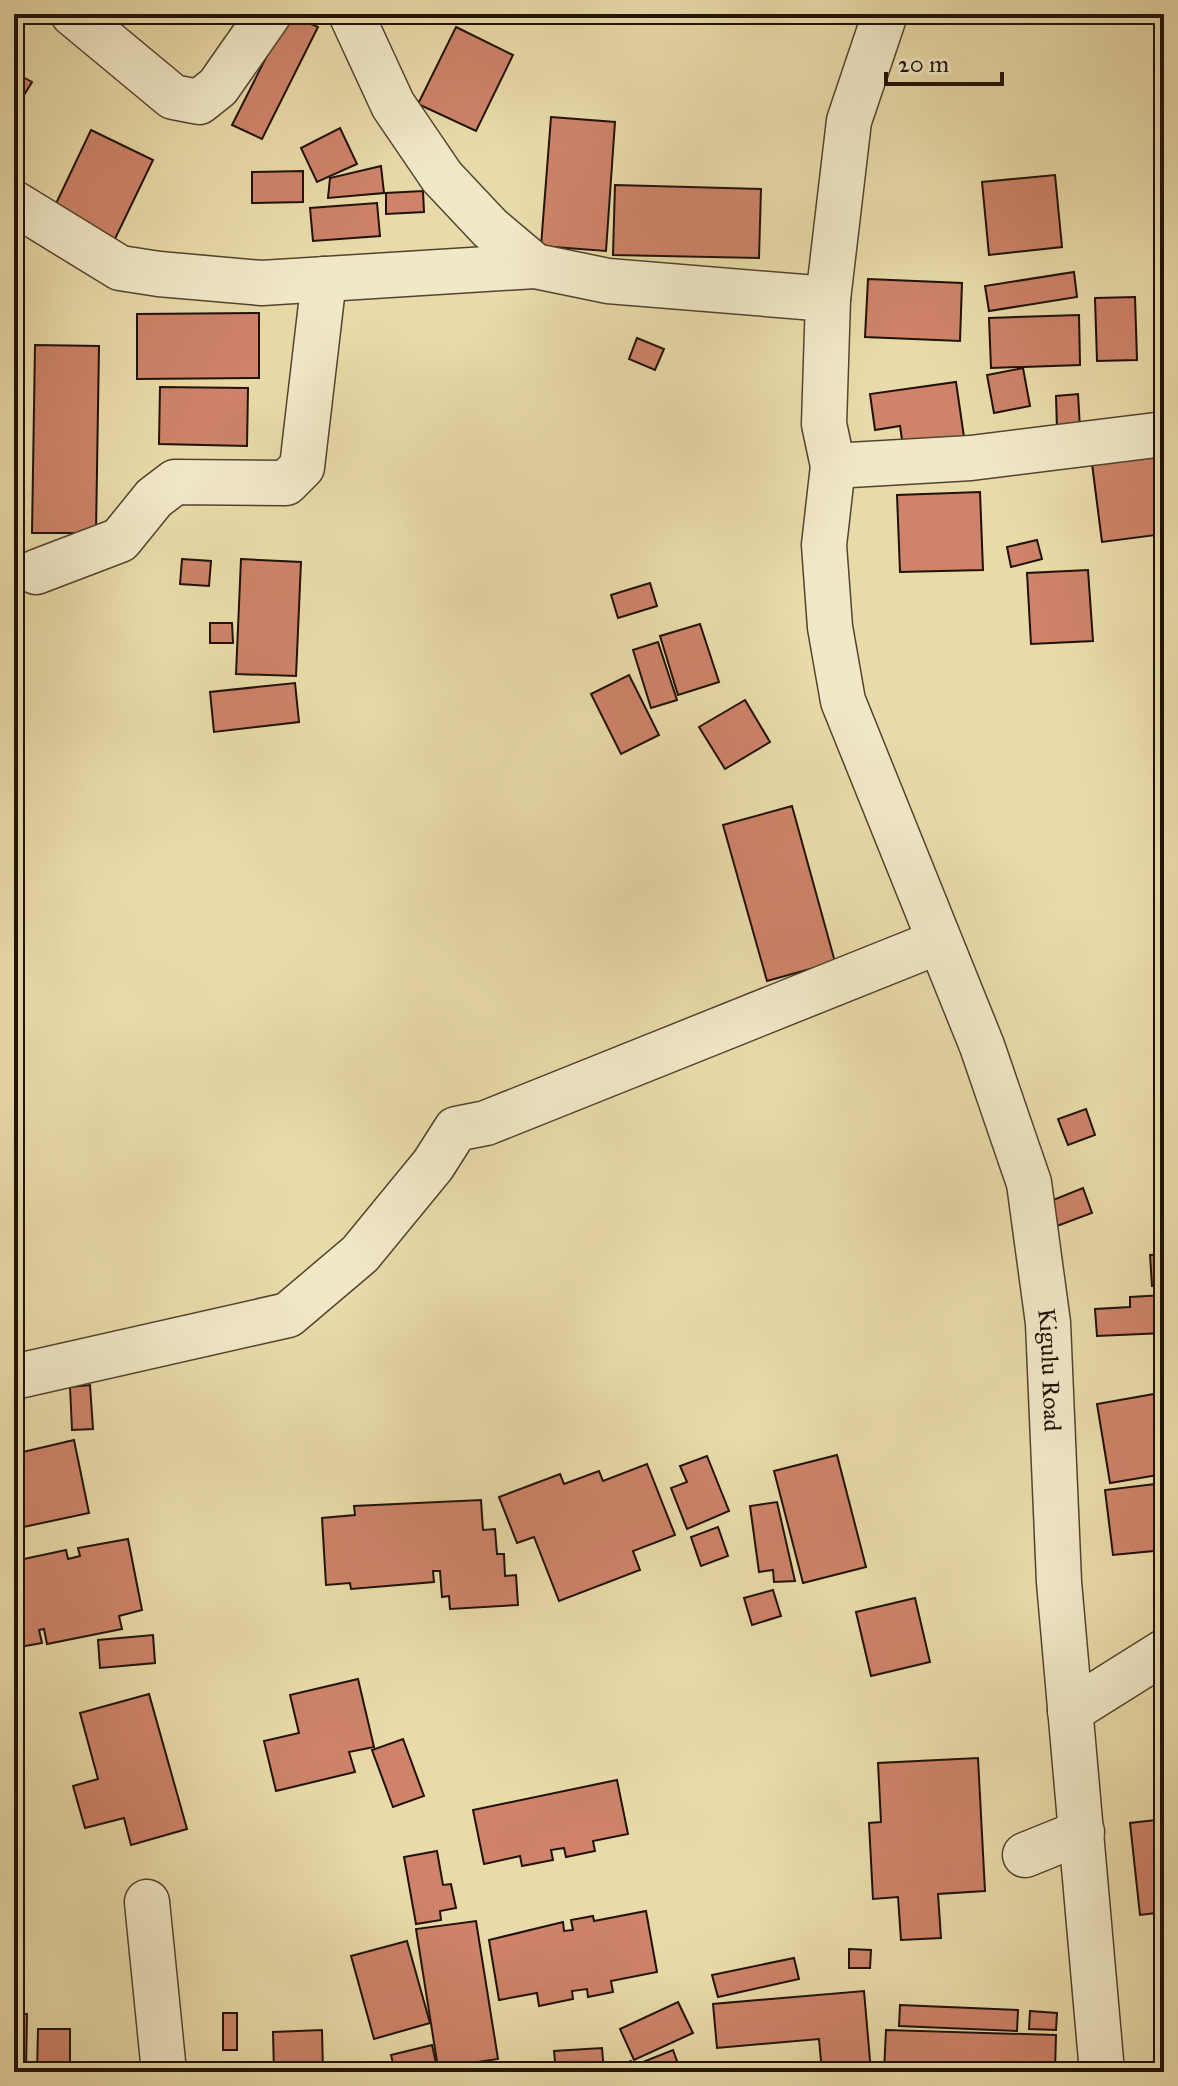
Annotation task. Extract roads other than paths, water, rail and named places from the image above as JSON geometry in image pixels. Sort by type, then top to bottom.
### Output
[{"type":"street","points":[[73,14],[173,97],[199,102],[218,87],[269,14]]},
{"type":"street","points":[[351,14],[393,105],[442,177],[490,228],[535,266]]},
{"type":"street","name":"Kigulu Road","points":[[885,14],[849,121],[828,299],[824,424],[833,466],[824,545],[830,627],[843,701],[1008,1119],[1029,1183],[1041,1249],[1048,1323],[1059,1582],[1102,2072]]},
{"type":"street","points":[[17,219],[120,268],[262,283],[535,266],[608,281],[828,299]]},
{"type":"street","points":[[36,572],[120,540],[154,498],[175,482],[286,483],[302,467],[324,279]]},
{"type":"street","points":[[833,466],[971,458],[1164,434]]},
{"type":"street","points":[[14,1377],[288,1315],[360,1254],[433,1165],[456,1129],[486,1123],[938,942]]},
{"type":"street","points":[[1070,1711],[1164,1652]]},
{"type":"street","points":[[1025,1855],[1082,1832]]},
{"type":"street","points":[[147,1902],[164,2072]]}]
